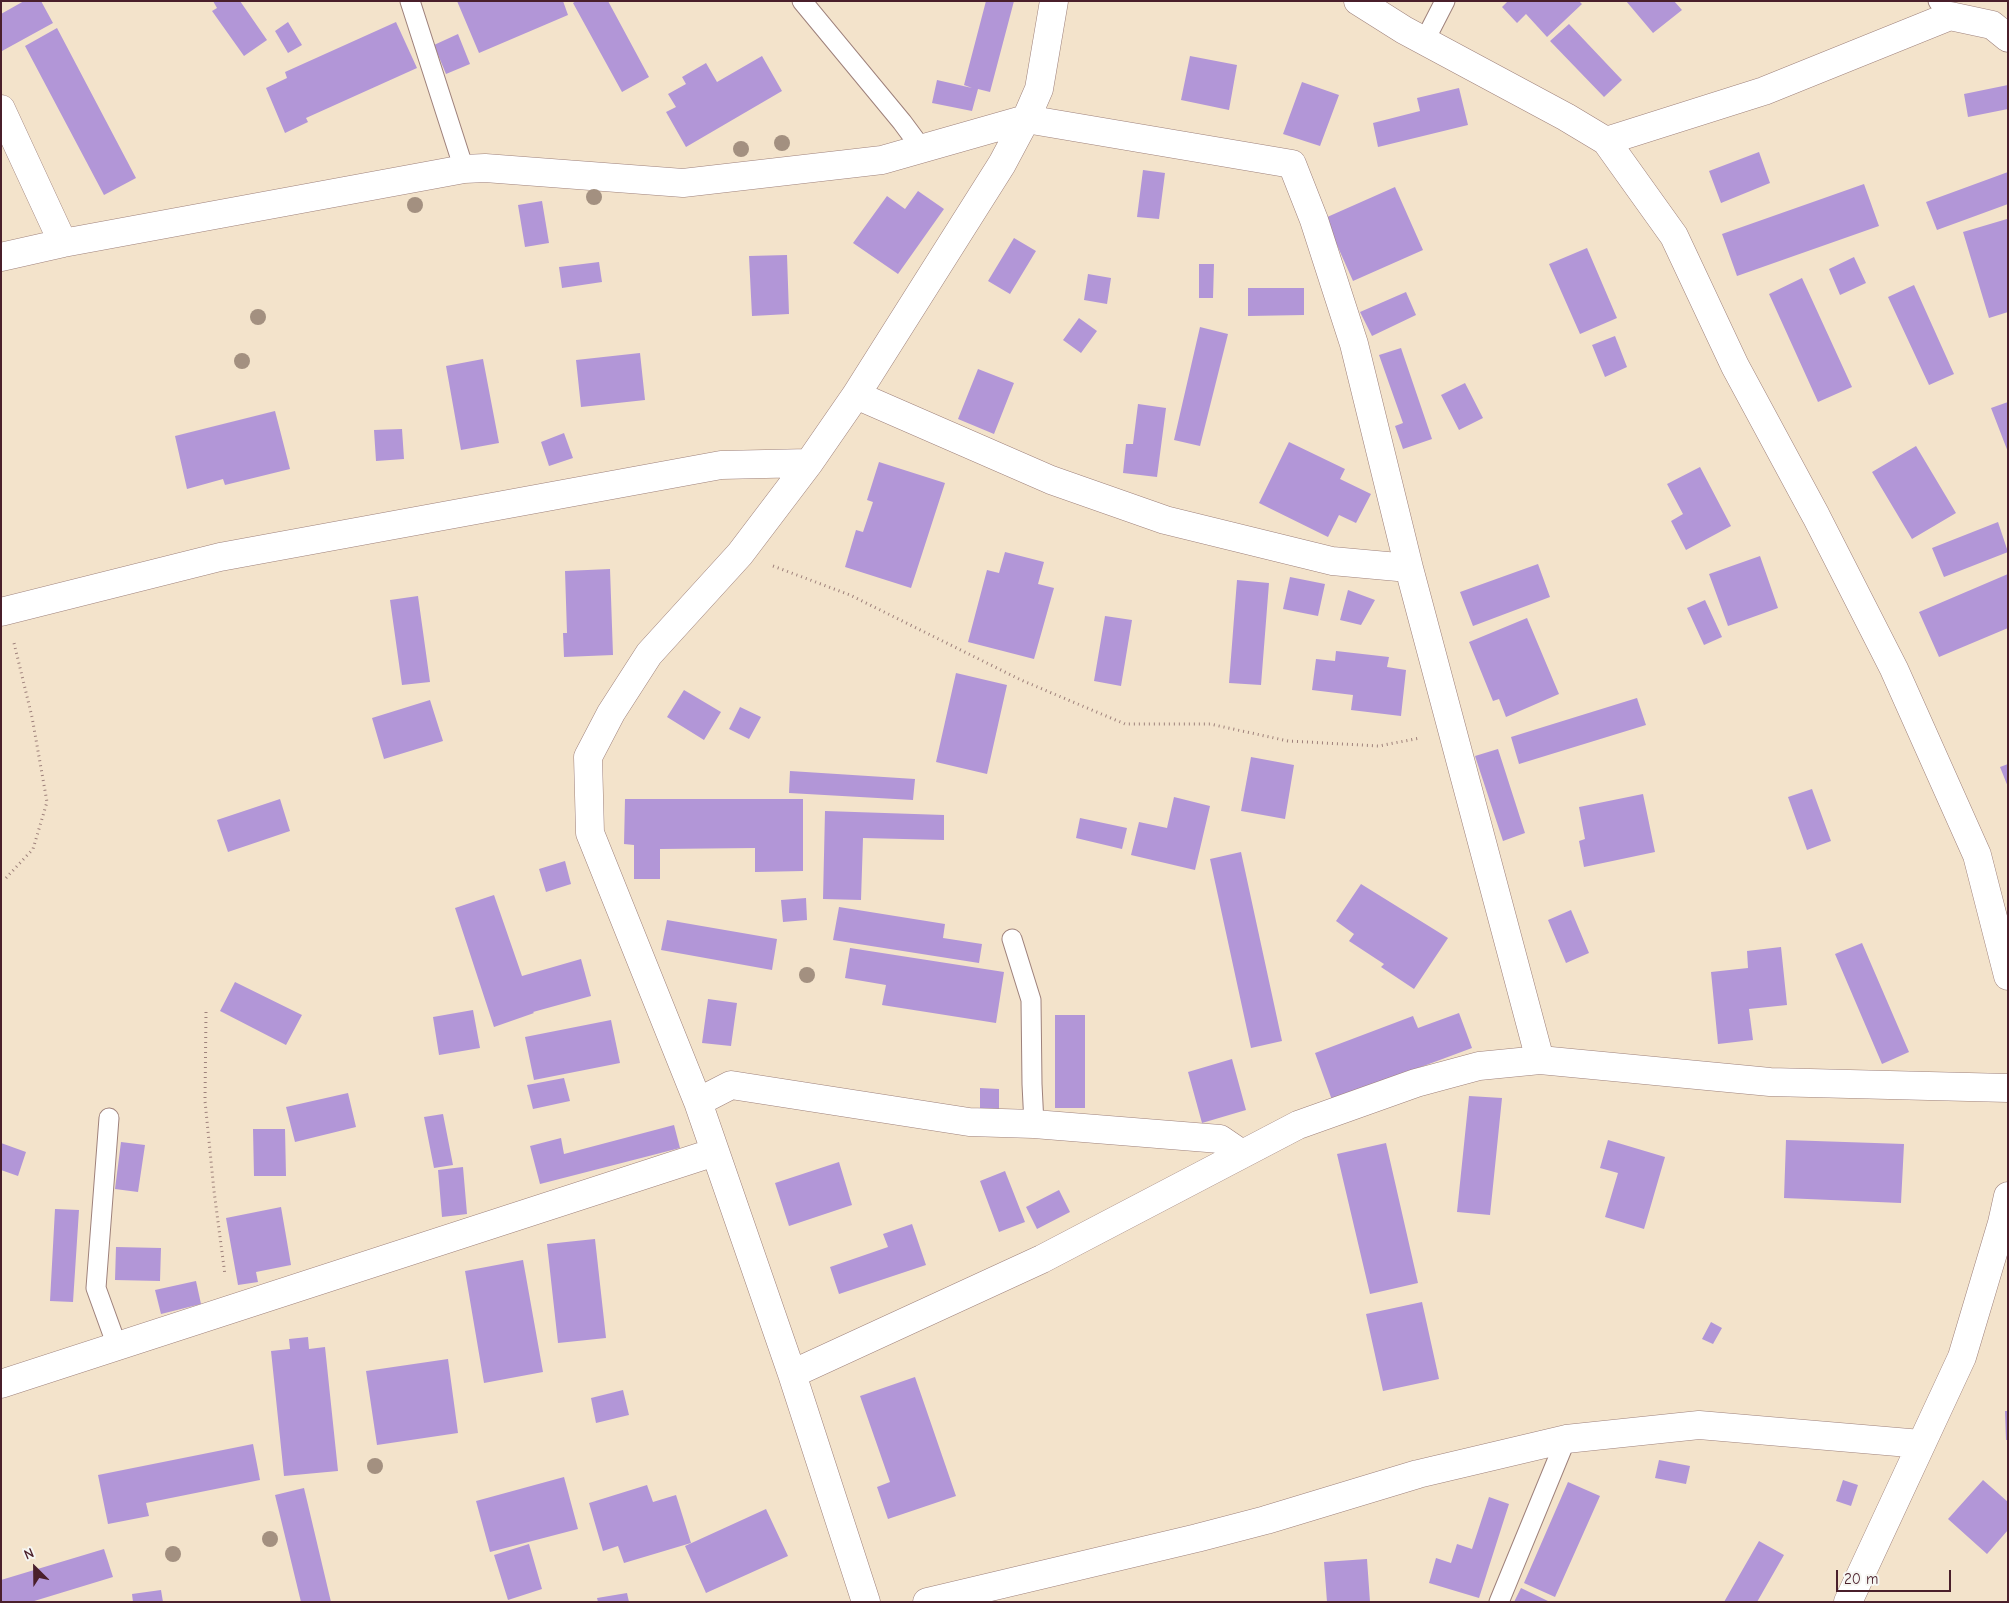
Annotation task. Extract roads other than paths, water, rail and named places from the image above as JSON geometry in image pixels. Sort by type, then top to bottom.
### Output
[{"type":"street","points":[[866,1602],[792,1374],[698,1102],[590,833],[588,757],[610,713],[649,654],[740,554],[808,463],[856,394],[1002,164],[1026,119],[1039,89],[1054,1]]},
{"type":"street","points":[[1358,1],[1606,141],[1674,236],[1735,366],[1816,516],[1894,669],[1977,855],[2008,976]]},
{"type":"street","points":[[1606,141],[1764,91],[1944,9],[1992,25],[2008,38]]},
{"type":"street","points":[[1,109],[64,243]]},
{"type":"street","points":[[1,257],[64,243],[464,169],[484,168],[683,183],[882,160],[1026,119],[1292,164],[1314,220],[1354,344],[1409,568],[1540,1060]]},
{"type":"street","points":[[856,394],[1051,480],[1165,520],[1332,561],[1409,568]]},
{"type":"street","points":[[4,611],[220,557],[711,467],[808,463]]},
{"type":"street","points":[[792,1374],[1042,1259],[1298,1124],[1416,1083],[1479,1066],[1540,1060],[1770,1082],[2008,1088]]},
{"type":"street","points":[[698,1102],[731,1085],[969,1122],[1034,1124],[1220,1139],[1242,1154]]},
{"type":"street","points":[[1,1384],[715,1152]]},
{"type":"street","points":[[1848,1602],[1962,1357],[2008,1196]]},
{"type":"street","points":[[927,1602],[1197,1538],[1266,1520],[1418,1474],[1566,1439],[1699,1425],[1921,1444]]},
{"type":"lane","points":[[410,1],[464,169]]},
{"type":"lane","points":[[802,1],[922,149]]},
{"type":"lane","points":[[1425,40],[1445,1]]},
{"type":"lane","points":[[1012,939],[1032,1000],[1034,1124]]},
{"type":"lane","points":[[109,1118],[96,1288],[117,1346]]},
{"type":"lane","points":[[1498,1602],[1566,1439]]}]
